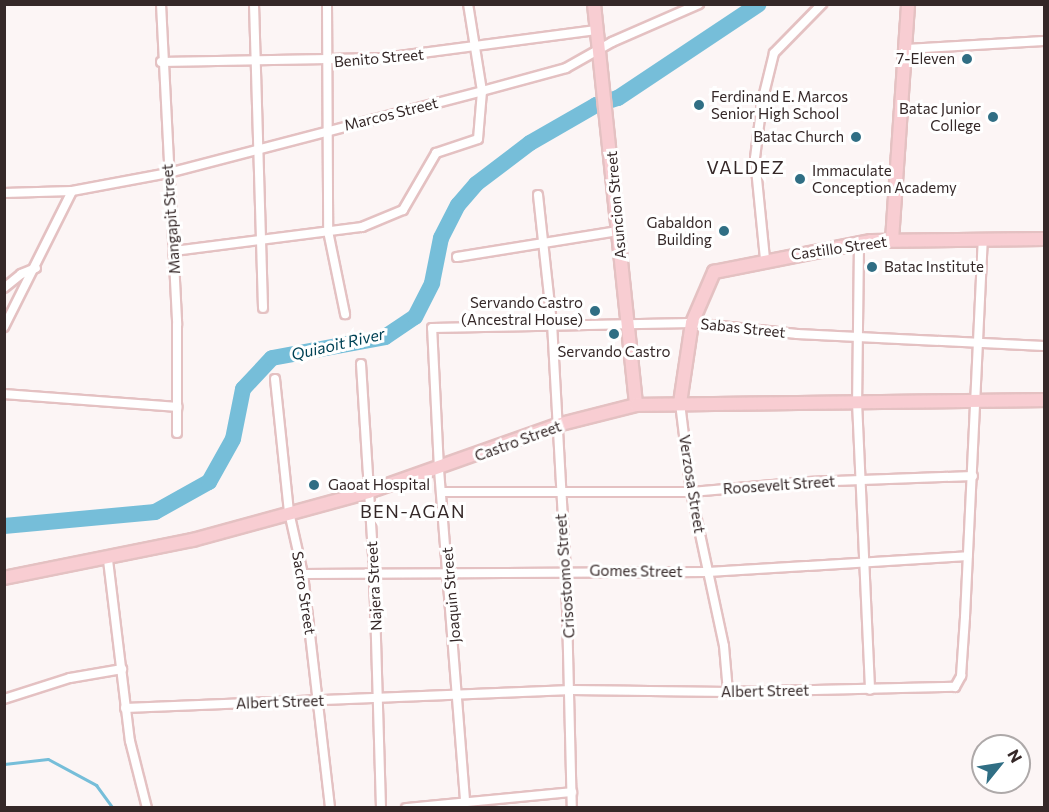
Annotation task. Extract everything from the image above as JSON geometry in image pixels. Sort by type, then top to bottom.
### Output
[{"type":"street","name":"Mangapit Street","points":[[161,4],[161,62],[174,251],[177,433]]},
{"type":"street","points":[[255,4],[254,62],[263,308]]},
{"type":"street","points":[[327,4],[324,62],[328,231],[345,314]]},
{"type":"street","points":[[174,251],[362,227],[403,210],[436,153],[471,144],[478,139],[482,91],[473,49],[468,4]]},
{"type":"street","name":"Asuncion Street","points":[[594,4],[597,51],[607,110],[626,322],[636,405]]},
{"type":"street","name":"Marcos Street","points":[[4,193],[72,191],[168,173],[257,147],[482,91],[566,68],[683,8],[699,4]]},
{"type":"street","points":[[765,259],[755,158],[762,102],[774,53],[822,4]]},
{"type":"street","points":[[892,240],[908,4]]},
{"type":"street","name":"Benito Street","points":[[161,62],[324,62],[473,49],[596,30]]},
{"type":"street","points":[[906,49],[1044,41]]},
{"type":"street","points":[[4,327],[36,268],[72,191]]},
{"type":"street","name":"Crisostomo Street","points":[[538,195],[545,241],[552,323],[559,491],[566,570],[572,690],[572,807]]},
{"type":"street","points":[[457,257],[618,231]]},
{"type":"street","name":"Albert Street","points":[[125,708],[377,700],[458,693],[572,690],[728,692],[870,690],[947,687],[959,682],[968,556],[983,238]]},
{"type":"street","name":"Castillo Street","points":[[710,277],[720,270],[765,259],[892,240],[1044,238]]},
{"type":"street","points":[[859,245],[857,402],[870,690]]},
{"type":"street","points":[[4,288],[36,268]]},
{"type":"street","name":"Verzosa Street","points":[[710,277],[692,323],[680,403],[691,492],[724,646],[728,692]]},
{"type":"street","name":"Sabas Street","points":[[441,326],[692,323],[978,344],[1044,346]]},
{"type":"street","name":"Joaquin Street","points":[[441,326],[432,328],[430,337],[465,800]]},
{"type":"street","name":"Najera Street","points":[[361,364],[374,572],[381,807]]},
{"type":"street","name":"Sacro Street","points":[[275,379],[289,512],[303,574],[330,807]]},
{"type":"street","points":[[4,394],[178,407]]},
{"type":"street","name":"Castro Street","points":[[4,578],[108,560],[368,492],[439,470],[557,425],[636,405],[1044,400]]},
{"type":"street","name":"Roosevelt Street","points":[[441,492],[691,492],[861,480],[972,476]]},
{"type":"street","name":"Gomes Street","points":[[303,574],[566,570],[708,572],[864,565],[968,556]]},
{"type":"street","points":[[108,560],[125,708],[134,764],[147,807]]},
{"type":"street","points":[[4,699],[70,678],[122,669]]},
{"type":"street","points":[[406,807],[572,792]]},
{"type":"waterway","name":"Quiaoit River","points":[[4,526],[155,512],[209,482],[233,439],[243,389],[272,358],[385,337],[415,317],[432,283],[441,238],[458,205],[476,184],[530,143],[596,105],[618,98],[759,4]]},
{"type":"waterway","points":[[4,764],[48,759],[96,785],[113,808]]},
{"type":"place","name":"7-Eleven","points":[[967,59]]},
{"type":"place","name":"Ferdinand E. Marcos Senior High School","points":[[699,105]]},
{"type":"place","name":"Batac Junior College","points":[[993,117]]},
{"type":"place","name":"Batac Church","points":[[856,137]]},
{"type":"place","name":"Immaculate Conception Academy","points":[[800,179]]},
{"type":"place","name":"Gabaldon Building","points":[[724,231]]},
{"type":"place","name":"Batac Institute","points":[[872,267]]},
{"type":"place","name":"Servando Castro (Ancestral House)","points":[[595,311]]},
{"type":"place","name":"Servando Castro","points":[[614,334]]},
{"type":"place","name":"Gaoat Hospital","points":[[314,485]]},
{"type":"district","name":"VALDEZ","points":[[746,167]]},
{"type":"district","name":"BEN-AGAN","points":[[413,511]]}]
